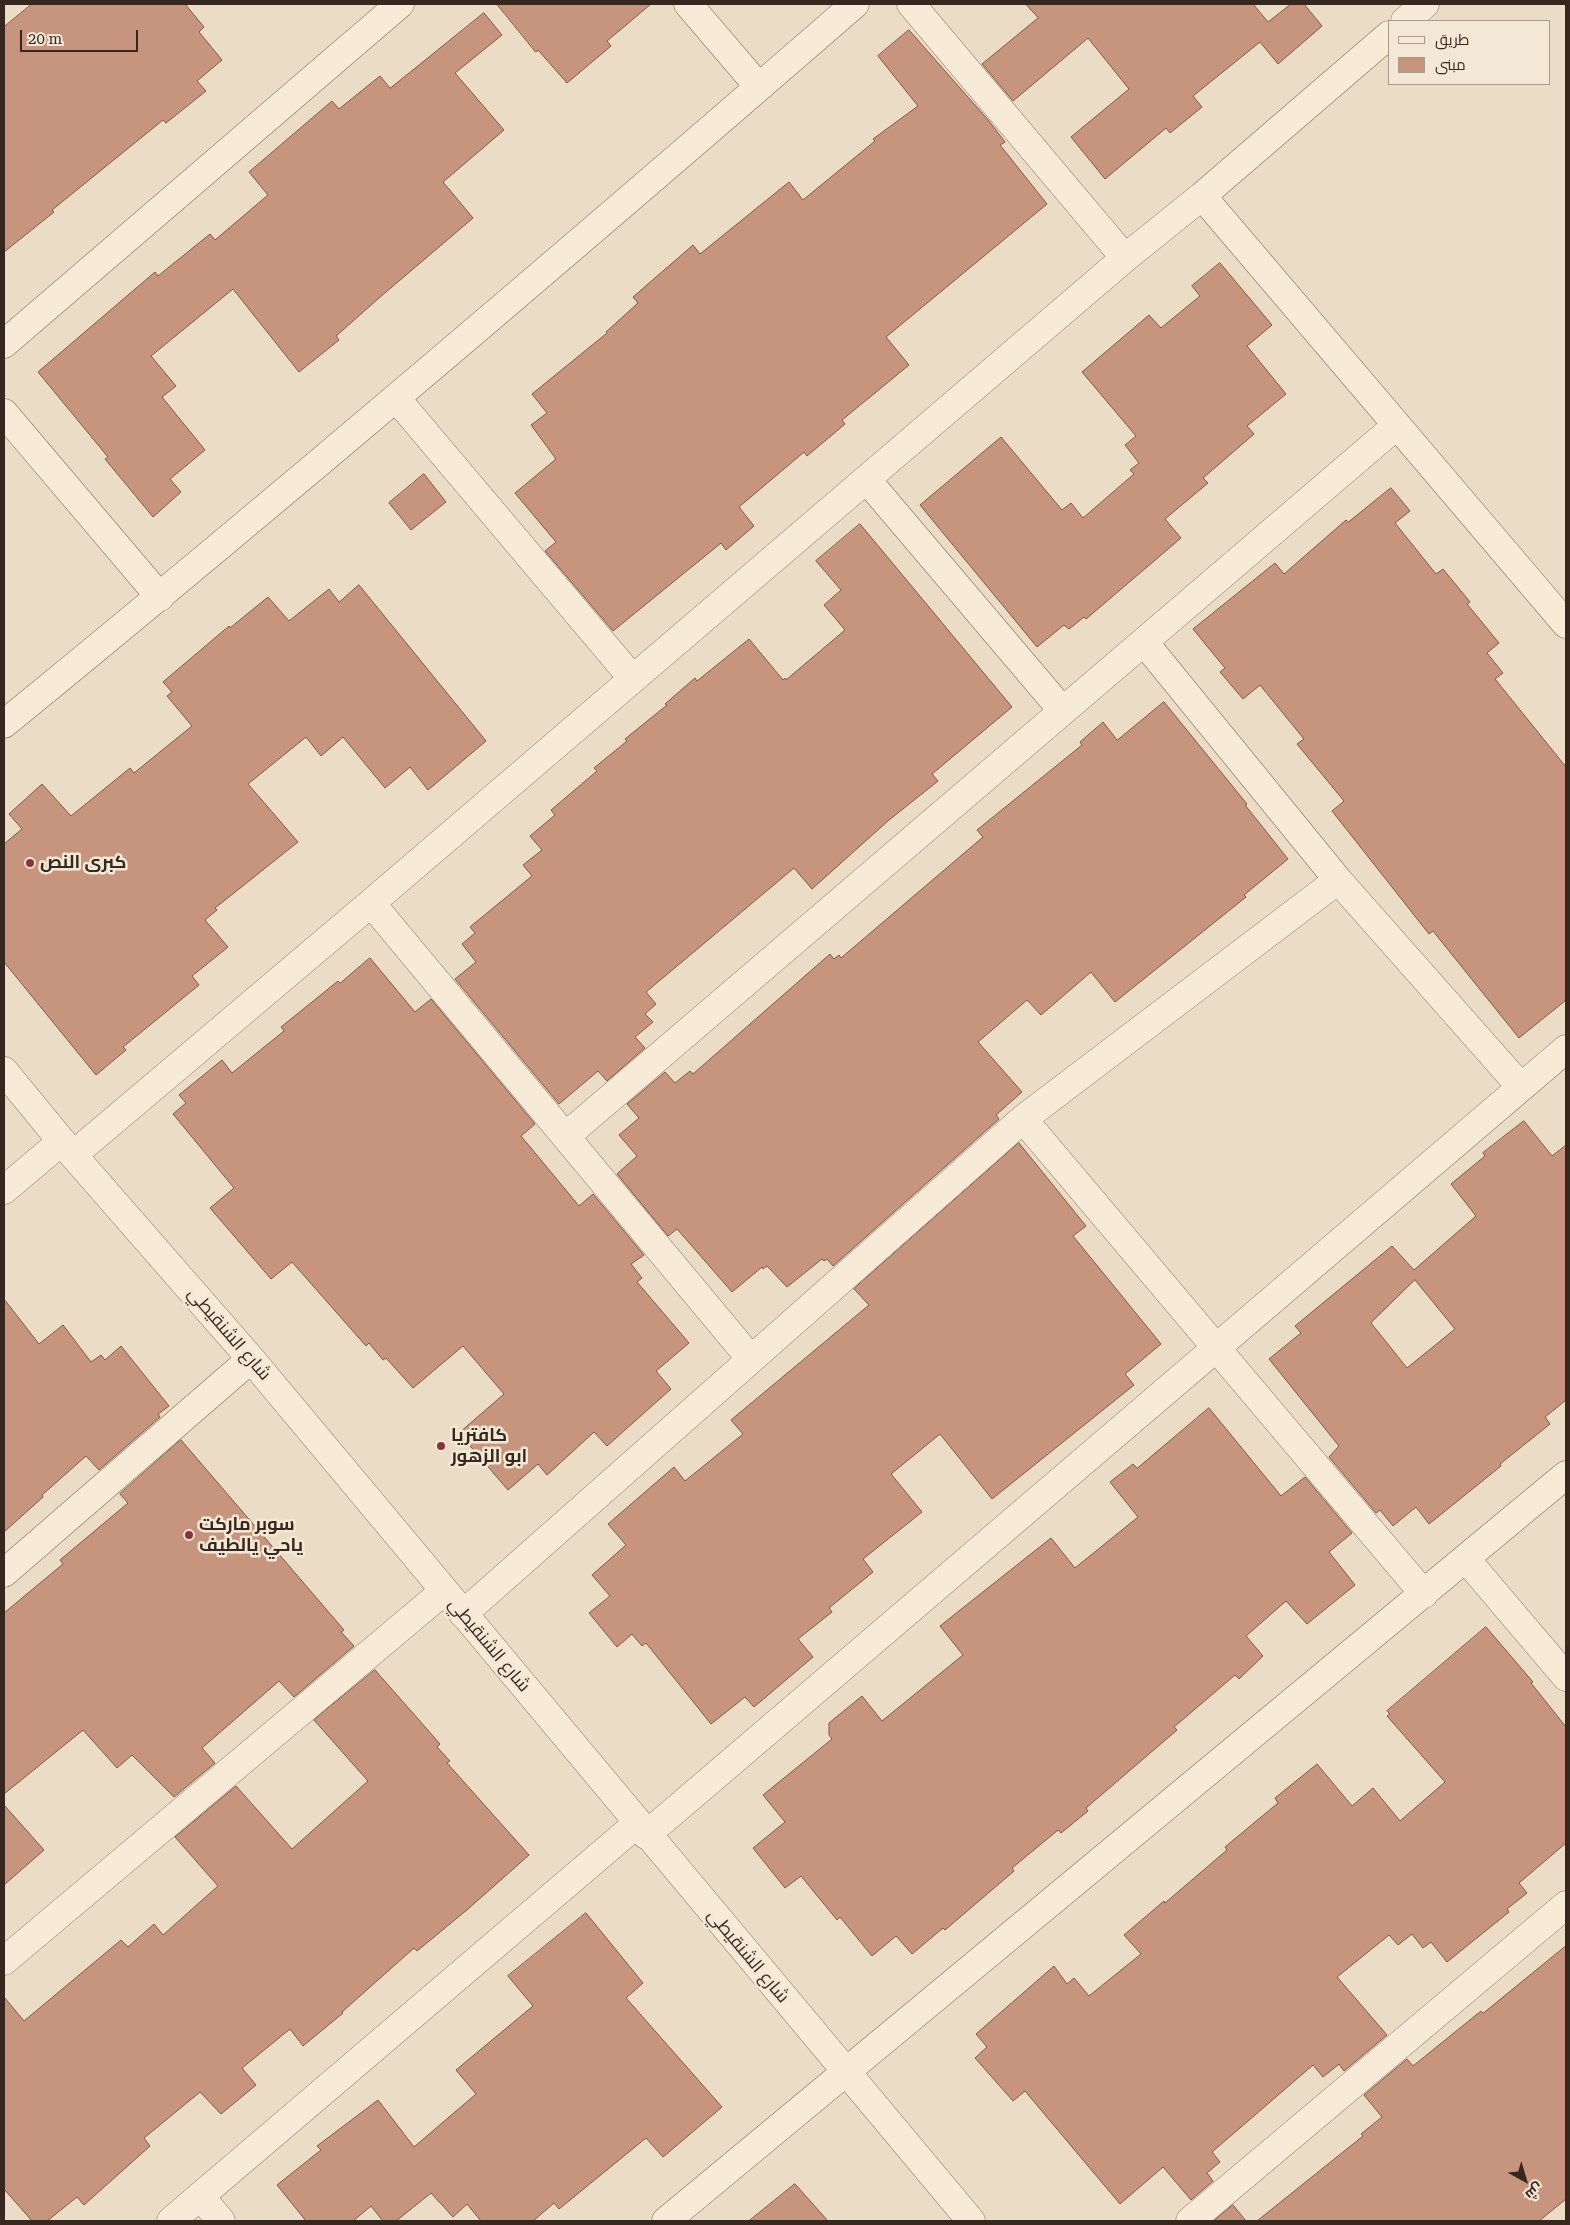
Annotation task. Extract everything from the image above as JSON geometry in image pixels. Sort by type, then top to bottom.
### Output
[{"type":"street","points":[[688,4],[759,87]]},
{"type":"street","points":[[4,724],[160,597],[396,398],[855,4]]},
{"type":"street","points":[[911,4],[1125,258]]},
{"type":"street","points":[[1406,20],[1425,4]]},
{"type":"street","points":[[4,344],[392,6]]},
{"type":"street","points":[[4,1190],[67,1148],[371,903],[1125,258],[1202,196],[1388,36]]},
{"type":"street","points":[[1202,196],[1566,624]]},
{"type":"street","points":[[396,398],[633,679]]},
{"type":"street","points":[[4,413],[160,597]]},
{"type":"street","points":[[566,1136],[1396,426]]},
{"type":"street","points":[[867,480],[1062,710]]},
{"type":"street","points":[[1144,642],[1338,880],[1520,1087]]},
{"type":"street","points":[[463,1614],[750,1358],[1023,1119],[1338,880]]},
{"type":"street","points":[[371,903],[750,1358]]},
{"type":"street","points":[[171,2221],[1216,1348],[1566,1049]]},
{"type":"street","name":"شارع الشنقيطي","points":[[4,1071],[67,1148],[250,1359],[971,2221]]},
{"type":"street","points":[[1023,1119],[1424,1594]]},
{"type":"street","points":[[4,1573],[250,1359]]},
{"type":"street","points":[[666,2221],[1566,1475]]},
{"type":"street","points":[[1466,1559],[1566,1676]]},
{"type":"street","points":[[4,1961],[444,1591]]},
{"type":"street","points":[[1190,2221],[1566,1905]]},
{"type":"street","points":[[200,2196],[221,2221]]},
{"type":"building","points":[[32,4],[185,4],[204,27],[199,32],[222,60],[197,81],[206,91],[166,123],[163,120],[52,210],[54,212],[4,252],[4,27]]},
{"type":"building","points":[[497,4],[651,4],[607,41],[611,46],[567,83],[538,50],[536,52]]},
{"type":"building","points":[[1026,4],[1253,4],[1268,22],[1291,4],[1304,4],[1322,26],[1278,64],[1260,42],[1193,96],[1202,107],[1170,133],[1166,128],[1105,179],[1071,137],[1129,89],[1088,38],[1013,101],[982,64],[1038,18]]},
{"type":"building","points":[[484,13],[502,35],[455,73],[504,130],[443,182],[473,218],[336,336],[339,340],[299,372],[233,289],[151,356],[176,386],[162,397],[205,450],[170,479],[181,492],[153,517],[105,459],[108,457],[38,372],[155,272],[158,276],[210,234],[215,240],[268,195],[249,172],[332,101],[339,109],[380,76],[390,88]]},
{"type":"building","points":[[909,30],[989,121],[1005,142],[1000,145],[1047,204],[886,337],[909,365],[842,420],[845,424],[807,456],[804,452],[739,507],[754,526],[726,550],[721,543],[613,631],[545,551],[556,542],[515,493],[556,459],[531,425],[547,413],[532,394],[607,333],[638,303],[633,297],[693,245],[700,254],[789,182],[803,200],[875,141],[873,139],[918,106],[878,56]]},
{"type":"building","points":[[1220,263],[1272,325],[1247,346],[1286,394],[1247,426],[1254,434],[1203,478],[1208,483],[1165,519],[1181,538],[1086,619],[1084,617],[1069,629],[1064,625],[1037,647],[920,505],[1001,437],[1062,510],[1071,503],[1083,518],[1134,474],[1130,470],[1139,463],[1125,445],[1136,436],[1082,372],[1149,315],[1161,328],[1200,296],[1192,286]]},
{"type":"building","points":[[424,474],[446,502],[411,530],[389,503]]},
{"type":"building","points":[[1391,488],[1410,511],[1395,523],[1436,574],[1443,569],[1470,602],[1467,604],[1499,643],[1487,653],[1503,673],[1495,679],[1566,767],[1566,1000],[1519,1038],[1433,931],[1429,934],[1332,811],[1344,801],[1297,744],[1304,739],[1260,685],[1243,699],[1220,672],[1225,668],[1193,629],[1275,563],[1284,574],[1346,520],[1348,522]]},
{"type":"building","points":[[860,524],[1012,707],[932,774],[938,781],[889,820],[812,889],[794,868],[646,992],[656,1004],[645,1014],[653,1022],[635,1037],[645,1048],[607,1081],[598,1071],[559,1104],[455,979],[476,962],[462,944],[475,933],[470,927],[532,876],[523,865],[542,850],[530,836],[555,815],[551,810],[597,771],[594,768],[627,741],[625,739],[667,705],[665,704],[695,678],[697,681],[749,639],[783,680],[785,678],[786,680],[845,630],[824,605],[841,590],[816,561]]},
{"type":"building","points":[[359,585],[486,741],[428,790],[410,767],[385,788],[343,737],[321,756],[306,737],[248,784],[298,842],[215,908],[217,910],[205,920],[228,947],[192,976],[199,985],[123,1047],[126,1050],[96,1075],[4,962],[4,844],[22,829],[9,814],[42,784],[71,816],[130,768],[134,773],[192,726],[167,696],[172,692],[163,682],[229,626],[230,628],[268,597],[289,621],[329,589],[339,602]]},
{"type":"building","points":[[1164,702],[1247,804],[1245,805],[1288,859],[1244,895],[1246,897],[1115,1002],[1091,972],[1041,1015],[1027,1000],[978,1042],[1022,1092],[996,1115],[999,1119],[833,1266],[827,1259],[824,1261],[822,1259],[787,1287],[767,1266],[763,1269],[762,1267],[732,1292],[677,1229],[668,1236],[617,1174],[637,1156],[619,1135],[639,1118],[627,1104],[665,1072],[675,1083],[690,1071],[693,1074],[830,954],[834,959],[839,955],[841,958],[983,837],[977,830],[1082,745],[1080,742],[1103,722],[1117,740]]},
{"type":"building","points":[[370,958],[415,1012],[431,999],[535,1124],[521,1136],[579,1206],[593,1194],[644,1255],[631,1264],[642,1278],[637,1282],[689,1343],[656,1371],[671,1389],[607,1446],[594,1432],[547,1475],[538,1464],[508,1490],[459,1433],[504,1394],[463,1346],[413,1388],[386,1358],[383,1360],[369,1343],[366,1346],[292,1262],[271,1279],[210,1208],[234,1188],[173,1114],[186,1103],[179,1095],[222,1060],[232,1073],[284,1031],[281,1027]]},
{"type":"building","points":[[1524,1121],[1552,1156],[1566,1145],[1566,1400],[1545,1417],[1550,1424],[1429,1524],[1416,1507],[1393,1526],[1380,1510],[1376,1513],[1329,1457],[1339,1446],[1269,1359],[1301,1333],[1295,1326],[1392,1246],[1414,1270],[1476,1216],[1451,1184],[1485,1156],[1483,1153]],"holes":[[[1415,1280],[1455,1329],[1407,1368],[1371,1323]]]},
{"type":"building","points":[[1019,1143],[1086,1226],[1073,1236],[1161,1344],[1125,1374],[1134,1385],[992,1499],[940,1434],[891,1474],[922,1512],[863,1559],[873,1572],[829,1608],[832,1612],[798,1639],[813,1657],[754,1707],[745,1697],[711,1724],[646,1643],[642,1646],[632,1634],[617,1647],[589,1613],[610,1596],[592,1575],[626,1545],[608,1524],[674,1467],[685,1481],[743,1434],[731,1420],[869,1305],[854,1289]]},
{"type":"building","points":[[4,1299],[39,1344],[63,1325],[91,1362],[101,1355],[105,1360],[121,1346],[169,1406],[158,1414],[160,1417],[99,1470],[86,1456],[4,1532]]},
{"type":"building","points":[[1209,1408],[1281,1496],[1305,1477],[1352,1533],[1329,1552],[1355,1585],[1307,1624],[1286,1601],[1246,1636],[1263,1656],[1239,1679],[1235,1675],[1174,1727],[1177,1730],[1086,1808],[1088,1811],[1061,1833],[1058,1830],[1012,1868],[1014,1871],[945,1930],[943,1928],[912,1954],[896,1936],[872,1956],[840,1917],[837,1920],[801,1876],[785,1888],[753,1848],[785,1822],[763,1795],[832,1739],[829,1735],[829,1723],[862,1696],[882,1721],[963,1655],[940,1626],[1051,1538],[1075,1568],[1138,1517],[1110,1482],[1133,1464],[1137,1468]]},
{"type":"building","points":[[181,1440],[344,1630],[341,1632],[354,1646],[294,1697],[279,1681],[202,1748],[215,1763],[174,1797],[132,1755],[117,1768],[83,1730],[4,1794],[4,1613],[63,1564],[60,1560],[128,1503],[120,1494]]},
{"type":"building","points":[[1486,1627],[1533,1682],[1531,1683],[1566,1727],[1566,1843],[1519,1883],[1527,1893],[1507,1909],[1509,1912],[1447,1962],[1431,1942],[1423,1948],[1412,1934],[1398,1945],[1389,1935],[1337,1977],[1387,2035],[1344,2071],[1339,2064],[1323,2077],[1313,2065],[1212,2152],[1220,2162],[1207,2173],[1213,2181],[1191,2200],[1163,2167],[1120,2204],[1025,2091],[1013,2101],[975,2058],[987,2047],[976,2034],[1054,1966],[1067,1984],[1074,1978],[1089,1996],[1141,1954],[1124,1935],[1227,1850],[1225,1847],[1278,1803],[1275,1798],[1317,1764],[1352,1806],[1373,1788],[1400,1821],[1445,1782],[1387,1716],[1390,1714],[1387,1711]]},
{"type":"building","points":[[375,1670],[440,1744],[437,1747],[450,1761],[447,1763],[529,1855],[417,1951],[414,1948],[343,2013],[303,2046],[290,2029],[242,2068],[256,2085],[221,2114],[200,2092],[144,2138],[150,2146],[84,2205],[77,2197],[47,2221],[32,2221],[4,2189],[4,1997],[24,2021],[121,1940],[128,1947],[154,1924],[163,1935],[218,1886],[175,1837],[236,1786],[292,1849],[368,1781],[314,1720]]},
{"type":"building","points":[[4,1805],[44,1850],[4,1885]]},
{"type":"building","points":[[586,1913],[643,1983],[626,1998],[722,2107],[663,2157],[646,2138],[559,2209],[554,2203],[533,2221],[481,2221],[467,2204],[453,2217],[431,2193],[396,2221],[383,2221],[371,2206],[353,2221],[306,2221],[277,2185],[321,2150],[317,2146],[378,2100],[414,2147],[476,2094],[456,2070],[533,2006],[508,1976]]},
{"type":"building","points":[[1566,1946],[1566,2199],[1539,2221],[1257,2221],[1363,2136],[1361,2134],[1382,2117],[1364,2095],[1407,2059],[1413,2066]]},
{"type":"building","points":[[795,2184],[828,2221],[749,2221]]},
{"type":"building","points":[[1233,2205],[1246,2221],[1214,2221]]},
{"type":"place","name":"كبرى النص","points":[[30,863]]},
{"type":"place","name":"كافتريا ابو الزهور","points":[[441,1446]]},
{"type":"place","name":"سوبر ماركت ياحي يالطيف","points":[[189,1535]]}]
